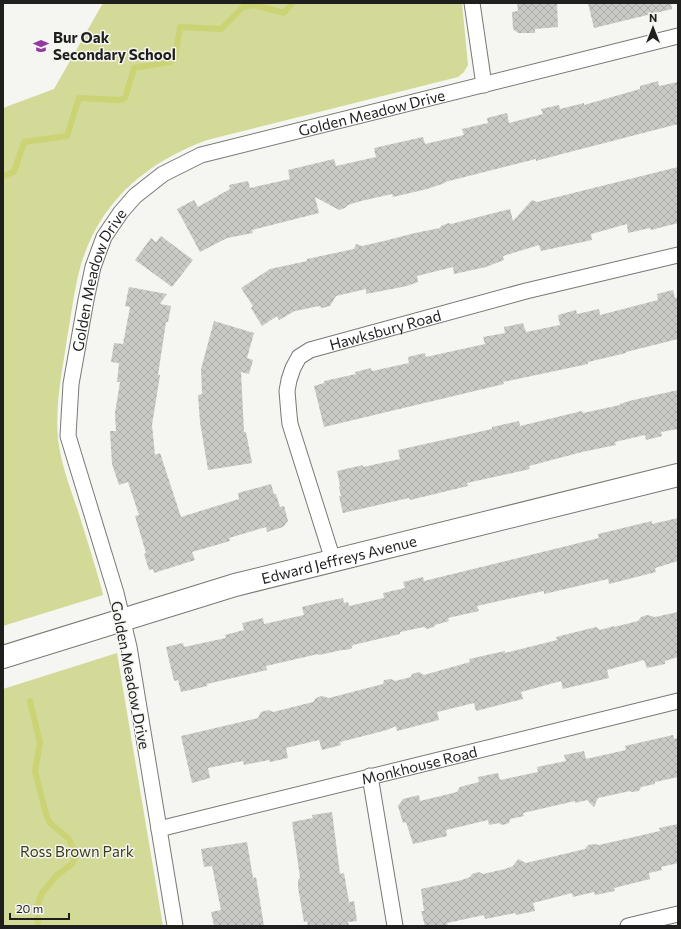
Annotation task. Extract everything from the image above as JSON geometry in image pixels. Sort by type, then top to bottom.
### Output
[{"type":"street","points":[[472,3],[484,84]]},
{"type":"street","name":"Golden Meadow Drive","points":[[175,926],[130,650],[116,593],[68,436],[71,384],[93,267],[104,238],[121,212],[135,196],[163,174],[201,156],[678,36]]},
{"type":"street","name":"Hawksbury Road","points":[[333,560],[290,424],[287,391],[293,368],[299,357],[310,350],[519,293],[678,255]]},
{"type":"street","name":"Edward Jeffreys Avenue","points":[[3,658],[235,585],[678,474]]},
{"type":"street","name":"Monkhouse Road","points":[[159,829],[678,701]]},
{"type":"street","points":[[370,776],[395,926]]},
{"type":"street","points":[[628,926],[678,914]]},
{"type":"green space","points":[[103,3],[462,3],[468,65],[464,72],[458,77],[207,140],[164,160],[145,173],[127,188],[112,205],[99,223],[88,244],[80,268],[74,295],[63,364],[57,414],[59,448],[103,595],[3,626],[3,108],[54,89]]},
{"type":"green space","name":"Ross Brown Park","points":[[117,653],[163,926],[3,926],[3,689]]},
{"type":"building","points":[[517,3],[557,3],[558,27],[535,29],[535,33],[518,33],[513,29],[512,12],[518,11]]},
{"type":"building","points":[[588,3],[671,3],[672,9],[594,28]]},
{"type":"building","points":[[658,81],[659,86],[678,82],[678,124],[536,161],[536,159],[445,182],[427,189],[393,197],[392,194],[361,201],[348,205],[339,210],[315,197],[319,213],[252,230],[253,233],[227,238],[200,252],[177,209],[194,200],[198,207],[230,189],[229,185],[248,181],[250,188],[290,179],[288,170],[334,159],[336,166],[376,157],[374,148],[423,137],[425,144],[464,135],[462,129],[488,123],[487,118],[507,113],[509,123],[543,114],[541,109],[559,105],[560,109],[584,103],[584,105],[640,89],[640,86]]},
{"type":"building","points":[[678,167],[678,223],[651,230],[650,228],[628,233],[627,224],[591,234],[592,240],[541,251],[539,245],[503,256],[504,260],[486,267],[454,274],[453,267],[417,276],[418,282],[407,286],[366,294],[366,289],[336,296],[330,306],[322,308],[319,306],[295,311],[279,320],[277,316],[262,326],[251,308],[253,306],[241,288],[270,269],[354,249],[356,244],[362,246],[384,241],[440,228],[441,226],[449,223],[451,224],[510,209],[513,221],[532,200],[537,202]]},
{"type":"building","points":[[161,236],[193,260],[172,287],[135,260],[151,238],[156,242]]},
{"type":"building","points":[[129,287],[167,294],[160,304],[171,306],[168,322],[166,322],[152,425],[155,455],[160,453],[181,517],[239,499],[238,493],[271,484],[280,507],[284,506],[288,521],[283,527],[267,532],[266,527],[229,538],[230,541],[192,552],[195,560],[154,573],[153,569],[149,570],[144,554],[146,553],[135,516],[139,515],[128,482],[119,485],[112,464],[110,431],[116,431],[115,413],[120,382],[117,382],[119,363],[111,362],[114,343],[123,344],[130,307],[125,306]]},
{"type":"building","points":[[673,290],[675,298],[678,297],[678,339],[588,362],[588,364],[503,382],[504,384],[324,427],[314,386],[324,383],[324,381],[356,374],[355,372],[371,368],[372,371],[409,363],[408,357],[425,353],[426,357],[485,344],[483,337],[505,333],[504,327],[523,323],[526,332],[560,325],[558,315],[576,310],[577,314],[599,309],[600,315],[658,300],[657,294]]},
{"type":"building","points":[[214,321],[254,333],[247,358],[253,360],[249,374],[241,372],[244,432],[246,432],[252,463],[208,470],[200,422],[198,395],[202,394],[201,369]]},
{"type":"building","points":[[678,390],[678,429],[661,432],[662,436],[646,440],[645,435],[615,442],[616,445],[529,466],[530,469],[467,483],[468,486],[410,500],[409,498],[343,513],[339,496],[341,496],[337,471],[400,459],[398,450],[492,429],[492,427],[519,421],[520,426],[582,411],[583,413],[620,405],[629,401]]},
{"type":"building","points":[[678,518],[678,561],[655,568],[656,572],[609,584],[608,579],[544,594],[544,591],[477,606],[479,611],[448,618],[449,621],[435,625],[434,627],[427,629],[424,627],[400,632],[400,634],[353,645],[351,649],[318,654],[266,666],[267,670],[207,684],[207,686],[181,692],[178,680],[174,681],[166,647],[183,643],[184,647],[226,638],[225,635],[244,630],[242,623],[263,618],[264,624],[304,615],[302,607],[343,598],[344,603],[348,602],[349,606],[384,598],[383,593],[405,588],[403,582],[423,577],[424,581],[599,538],[598,534],[652,521],[652,524]]},
{"type":"building","points":[[678,612],[678,657],[665,661],[665,664],[647,668],[644,660],[607,670],[609,678],[563,689],[561,681],[521,692],[523,699],[476,711],[474,703],[437,712],[439,720],[397,731],[396,726],[387,730],[340,742],[341,745],[322,750],[319,740],[286,748],[288,758],[244,765],[243,761],[208,768],[210,778],[192,783],[181,736],[258,718],[261,712],[269,710],[273,712],[313,702],[316,698],[322,696],[329,698],[383,684],[384,680],[391,679],[395,681],[411,677],[412,674],[419,672],[424,675],[470,662],[469,659],[505,651],[505,653],[557,640],[556,637],[596,627],[600,630],[638,621],[641,617],[647,615],[655,617]]},
{"type":"building","points":[[673,735],[674,739],[678,738],[678,777],[641,787],[639,791],[630,791],[598,798],[594,807],[587,800],[575,803],[575,801],[523,813],[524,816],[510,819],[509,823],[502,825],[499,823],[489,825],[488,820],[446,830],[447,836],[413,844],[406,822],[403,823],[398,806],[403,799],[419,795],[420,801],[457,792],[460,787],[479,782],[478,777],[498,773],[500,780],[538,772],[537,767],[566,761],[564,755],[584,751],[586,759],[626,750],[625,746]]},
{"type":"building","points":[[332,812],[340,874],[344,873],[349,902],[354,901],[357,921],[348,922],[349,926],[308,926],[307,921],[304,922],[298,887],[298,880],[300,877],[292,822],[313,818],[312,815]]},
{"type":"building","points":[[678,824],[678,863],[661,867],[662,870],[649,873],[650,879],[614,888],[615,891],[595,895],[594,892],[573,897],[572,893],[533,903],[535,911],[516,915],[515,913],[485,919],[484,915],[447,923],[448,926],[425,926],[421,911],[424,911],[421,889],[462,880],[479,872],[483,874],[505,869],[513,866],[518,859],[526,863],[585,849],[588,845],[599,845],[660,831],[659,828]]},
{"type":"building","points":[[247,842],[253,878],[256,877],[264,926],[214,926],[211,912],[221,910],[212,866],[204,867],[201,849]]},
{"type":"waterway","points":[[3,176],[14,172],[24,142],[67,136],[79,98],[120,100],[125,98],[134,68],[170,62],[175,58],[180,27],[221,29],[243,7],[254,5],[284,13],[292,3]]},
{"type":"waterway","points":[[30,701],[40,743],[35,771],[46,814],[50,823],[69,839],[76,856],[72,864],[57,875],[42,893],[37,907],[38,926]]},
{"type":"place","name":"Bur Oak Secondary School","points":[[41,46]]}]
